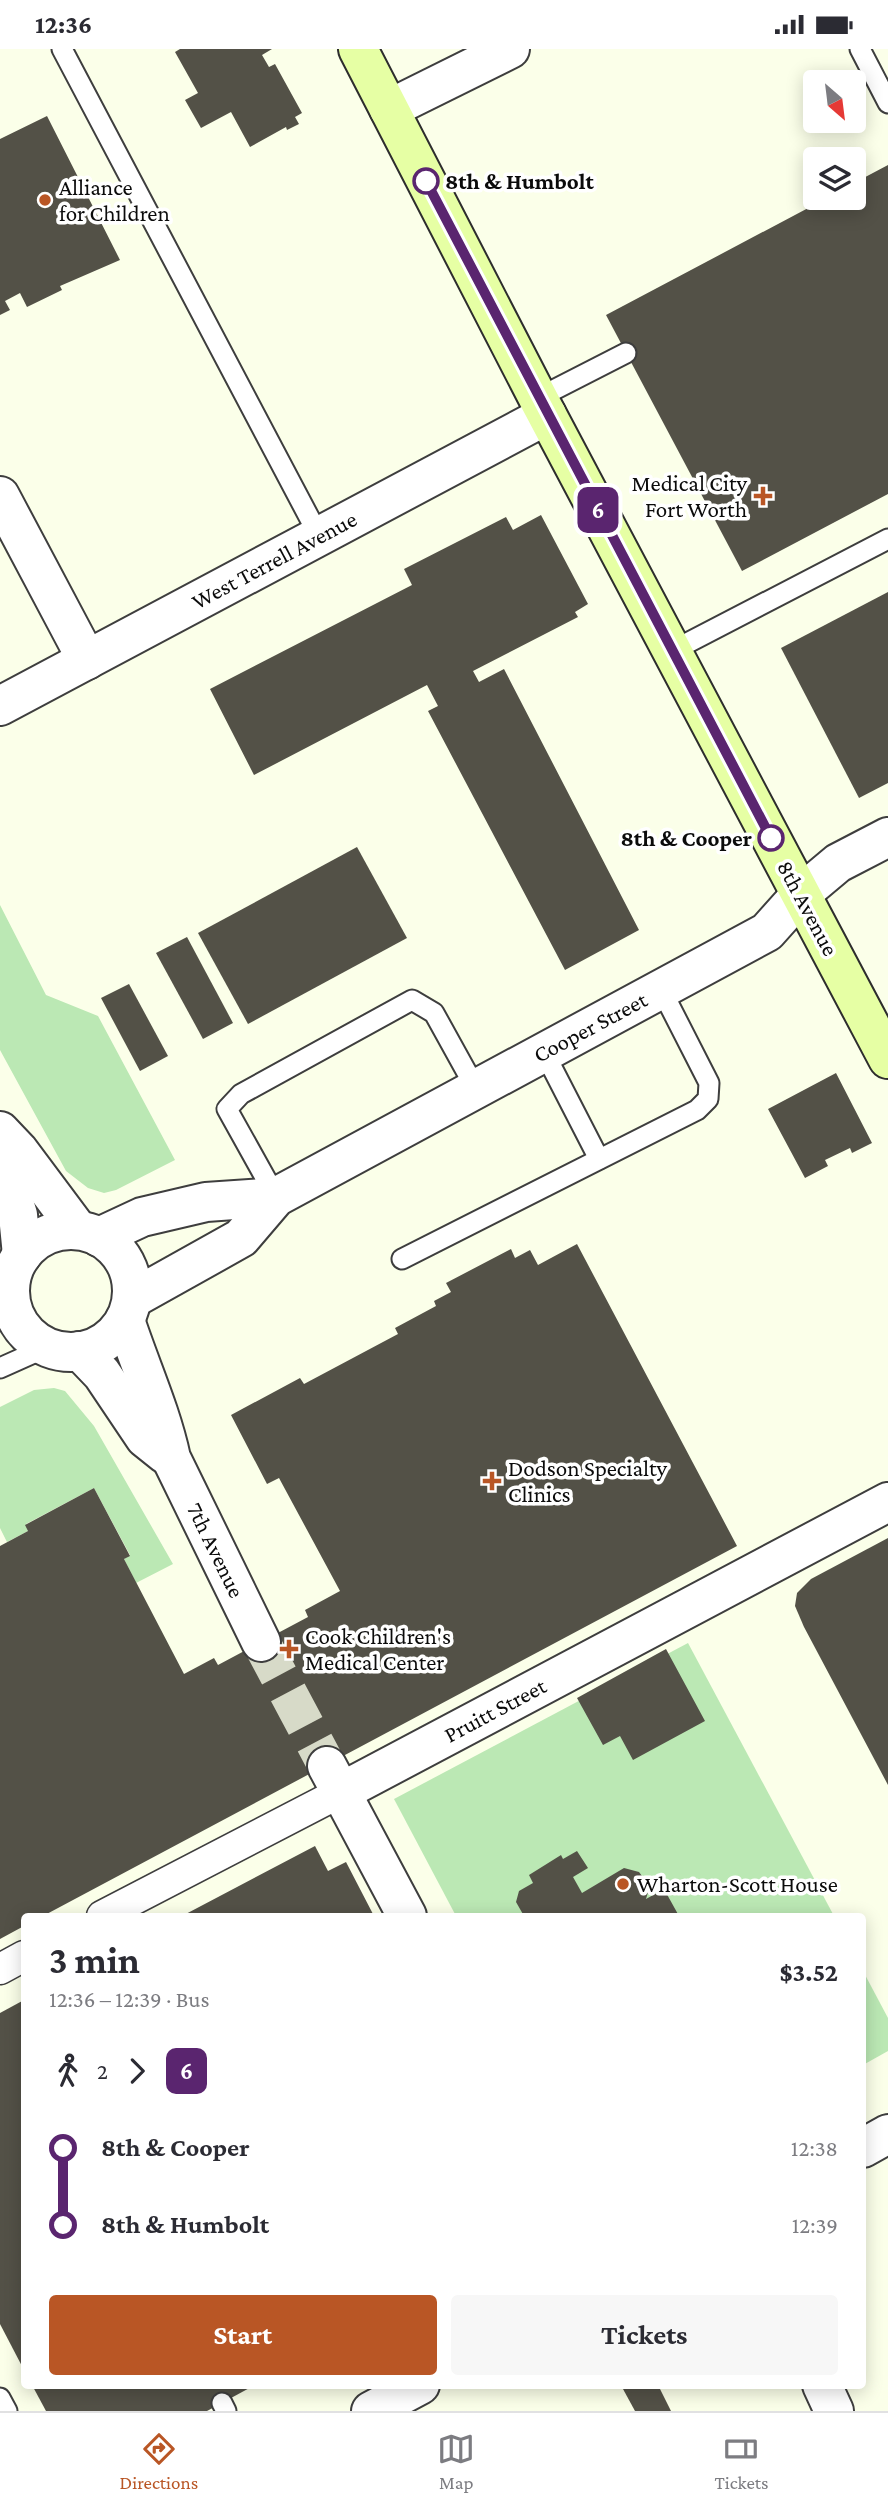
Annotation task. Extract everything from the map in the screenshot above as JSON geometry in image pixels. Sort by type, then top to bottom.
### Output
[{"type":"main road","name":"8th Avenue","points":[[358,49],[543,407],[888,1059]]},
{"type":"street","points":[[389,109],[510,49]]},
{"type":"street","name":"West Terrell Avenue","points":[[0,706],[318,536],[543,407]]},
{"type":"street","points":[[0,496],[86,660]]},
{"type":"street","name":"Cooper Street","points":[[128,1310],[241,1238],[276,1197],[766,932],[801,894],[838,863],[888,837]]},
{"type":"street","name":"7th Avenue","points":[[0,1131],[89,1233],[115,1248],[125,1263],[131,1280],[128,1310],[150,1395],[164,1426],[172,1458],[261,1642]]},
{"type":"street","name":"7th Avenue","points":[[0,1157],[18,1215],[10,1299],[18,1321],[33,1339],[63,1349],[102,1374],[145,1438],[172,1458]]},
{"type":"street","name":"Cooper Street","points":[[89,1233],[206,1202],[276,1197]]},
{"type":"street","points":[[11,1276],[33,1243],[47,1235],[62,1230],[89,1233]]},
{"type":"street","points":[[63,1349],[98,1346],[113,1335],[128,1310]]},
{"type":"street","name":"Pruitt Street","points":[[107,1913],[334,1779],[888,1502]]},
{"type":"street","points":[[334,1779],[405,1913]]},
{"type":"street","points":[[0,1969],[21,1958]]},
{"type":"street","points":[[371,2411],[412,2389]]},
{"type":"street","points":[[823,2389],[834,2411]]},
{"type":"lane","points":[[62,49],[318,536]]},
{"type":"lane","points":[[860,49],[888,103]]},
{"type":"lane","points":[[543,407],[626,352]]},
{"type":"lane","points":[[672,651],[888,539]]},
{"type":"lane","points":[[402,1259],[697,1110],[708,1100],[709,1083],[661,989]]},
{"type":"lane","points":[[276,1197],[227,1109],[240,1094],[412,1000],[435,1013],[476,1089]]},
{"type":"lane","points":[[544,1052],[599,1159]]},
{"type":"lane","points":[[0,1368],[63,1349]]},
{"type":"lane","points":[[0,2398],[7,2411]]},
{"type":"green space","points":[[0,905],[46,995],[98,1016],[175,1160],[116,1190],[104,1193],[88,1188],[66,1171],[0,1050]]},
{"type":"green space","points":[[54,1388],[65,1391],[94,1426],[173,1564],[136,1583],[124,1559],[130,1555],[94,1488],[26,1524],[28,1531],[7,1542],[0,1528],[0,1407],[34,1390]]},
{"type":"green space","points":[[688,1643],[832,1913],[454,1913],[394,1799]]},
{"type":"green space","points":[[866,1977],[888,2018],[888,2051],[866,2063]]},
{"type":"building","points":[[180,49],[272,49],[262,55],[269,67],[275,64],[302,113],[295,117],[299,124],[287,130],[286,127],[250,147],[231,112],[201,128],[185,100],[198,93],[175,52]]},
{"type":"building","name":"Alliance for Children","points":[[47,116],[120,260],[60,286],[62,290],[27,307],[20,293],[5,301],[10,310],[0,315],[0,139]]},
{"type":"building","points":[[888,165],[888,494],[742,571],[606,315],[804,210],[866,210],[866,177]]},
{"type":"building","points":[[541,515],[588,604],[575,612],[578,617],[473,671],[479,682],[504,669],[639,930],[565,970],[428,711],[438,706],[427,685],[254,775],[210,689],[412,585],[404,569],[506,517],[513,530]]},
{"type":"building","points":[[888,592],[888,783],[859,798],[781,648]]},
{"type":"building","points":[[357,847],[407,938],[248,1024],[198,933]]},
{"type":"building","points":[[187,937],[233,1023],[203,1039],[156,953]]},
{"type":"building","points":[[129,984],[168,1056],[140,1071],[101,998]]},
{"type":"building","points":[[836,1073],[872,1143],[852,1153],[850,1148],[825,1160],[828,1166],[805,1178],[768,1109]]},
{"type":"building","points":[[577,1244],[737,1546],[49,1913],[21,1913],[21,1928],[0,1939],[0,1546],[28,1531],[25,1525],[94,1488],[130,1556],[124,1559],[184,1674],[214,1658],[218,1665],[308,1617],[305,1610],[340,1591],[279,1478],[267,1484],[231,1415],[300,1378],[304,1384],[398,1334],[395,1328],[436,1306],[434,1301],[451,1292],[446,1283],[511,1249],[515,1258],[530,1250],[538,1265]]},
{"type":"building","points":[[888,1538],[888,1785],[795,1606],[797,1593],[811,1579]]},
{"type":"building","points":[[666,1649],[705,1721],[633,1760],[620,1736],[603,1745],[577,1698]]},
{"type":"building","points":[[315,1846],[328,1871],[346,1862],[372,1913],[188,1913]]},
{"type":"building","name":"Wharton-Scott House","points":[[577,1851],[588,1868],[573,1877],[582,1893],[624,1868],[639,1872],[645,1880],[649,1889],[646,1899],[664,1889],[677,1913],[522,1913],[516,1902],[519,1891],[533,1883],[529,1875],[561,1855],[563,1859]]},
{"type":"building","points":[[21,2002],[21,2364],[0,2324],[0,2013]]},
{"type":"building","points":[[34,2389],[248,2389],[207,2411],[46,2411]]},
{"type":"building","points":[[623,2389],[660,2389],[671,2411],[635,2411]]},
{"type":"tunnel","points":[[261,1642],[327,1766]]},
{"type":"bus line","name":"6","points":[[426,181],[771,838]]},
{"type":"place","name":"8th & Humbolt","points":[[426,181]]},
{"type":"place","name":"Alliance for Children","points":[[45,200]]},
{"type":"place","name":"Medical City Fort Worth","points":[[763,496]]},
{"type":"place","name":"8th & Cooper","points":[[771,838]]},
{"type":"place","name":"Dodson Specialty Clinics","points":[[492,1481]]},
{"type":"place","name":"Cook Children's Medical Center","points":[[289,1649]]},
{"type":"place","name":"Wharton-Scott House","points":[[623,1884]]}]
